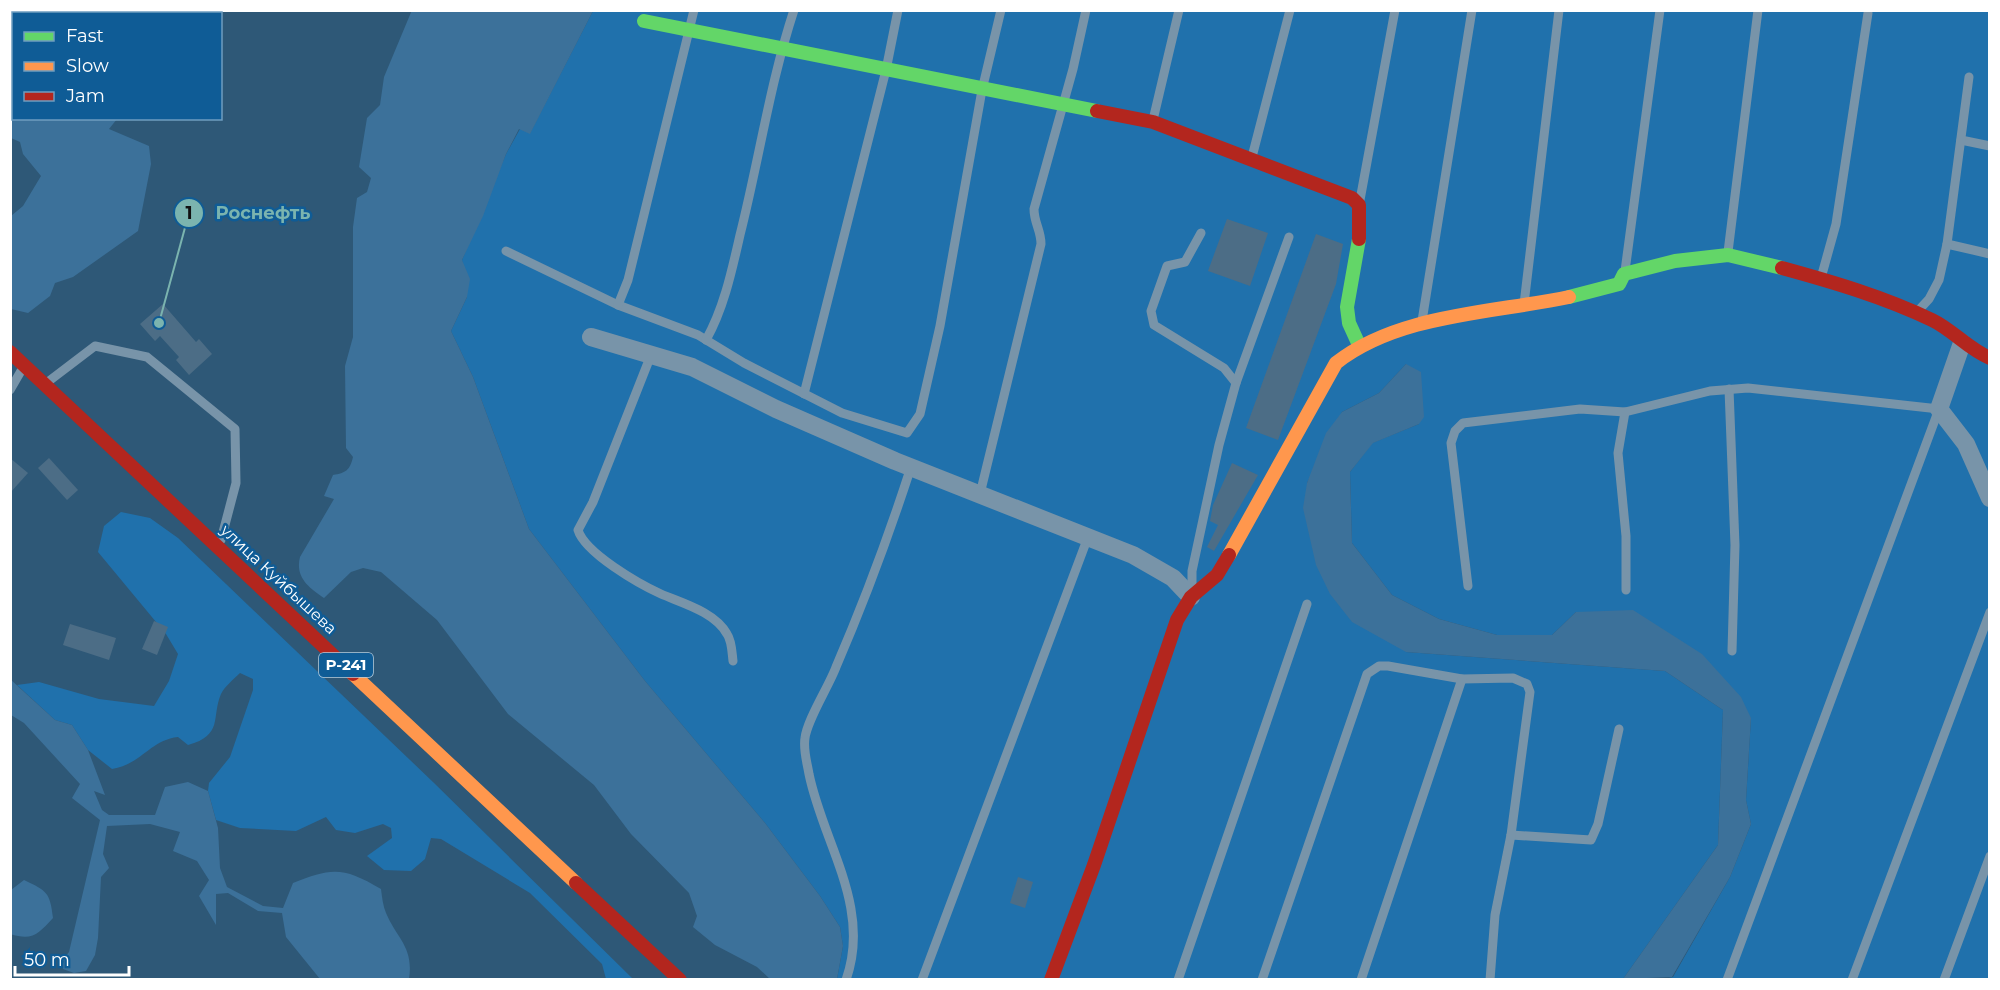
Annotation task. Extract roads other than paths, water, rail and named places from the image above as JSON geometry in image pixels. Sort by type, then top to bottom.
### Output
[{"type":"main road","points":[[644,21],[981,90],[1153,122],[1252,157],[1341,193],[1359,205],[1361,228],[1347,307],[1349,323],[1359,345]]},
{"type":"main road","points":[[1051,980],[1094,865],[1177,620],[1191,597],[1206,587],[1217,575],[1262,500],[1336,363],[1359,345],[1422,323],[1581,296],[1619,284],[1624,274],[1675,261],[1728,255],[1783,267],[1916,313],[1937,322],[1968,348],[1989,358]]},
{"type":"main road","name":"улица Куйбышева","points":[[10,352],[219,545],[680,980]]},
{"type":"street","points":[[591,337],[692,367],[776,409],[911,467],[1133,555],[1173,578],[1191,597]]},
{"type":"street","points":[[1962,343],[1939,409],[1966,444],[1989,498]]},
{"type":"lane","points":[[618,304],[627,280],[694,10]]},
{"type":"lane","points":[[706,340],[715,324],[736,253],[782,50],[794,10]]},
{"type":"lane","points":[[804,394],[886,70],[898,10]]},
{"type":"lane","points":[[506,251],[618,304],[668,321],[842,413],[907,434],[920,414],[940,326],[981,90],[1001,10]]},
{"type":"lane","points":[[980,495],[1041,244],[1041,232],[1034,220],[1034,209],[1086,10]]},
{"type":"lane","points":[[1153,122],[1179,10]]},
{"type":"lane","points":[[1252,157],[1290,10]]},
{"type":"lane","points":[[1359,205],[1395,10]]},
{"type":"lane","points":[[1422,323],[1472,10]]},
{"type":"lane","points":[[1524,304],[1559,10]]},
{"type":"lane","points":[[1624,274],[1660,10]]},
{"type":"lane","points":[[1728,255],[1758,10]]},
{"type":"lane","points":[[1820,280],[1836,224],[1868,13]]},
{"type":"lane","points":[[1916,313],[1929,299],[1939,280],[1947,244],[1969,77]]},
{"type":"lane","points":[[1961,140],[1989,146]]},
{"type":"lane","points":[[1201,233],[1185,262],[1167,266],[1151,311],[1154,325],[1224,368],[1236,383]]},
{"type":"lane","points":[[1191,597],[1192,571],[1219,445],[1236,383],[1289,237]]},
{"type":"lane","points":[[1947,244],[1989,254]]},
{"type":"lane","points":[[45,384],[95,346],[147,357],[235,429],[236,483],[219,545]]},
{"type":"lane","points":[[651,355],[593,502],[578,531],[581,541],[612,564],[658,592],[708,615],[727,634],[733,661]]},
{"type":"lane","points":[[10,390],[26,366]]},
{"type":"lane","points":[[1468,586],[1451,443],[1458,427],[1467,422],[1535,412],[1580,409],[1625,412],[1710,391],[1748,388],[1939,409],[1727,980]]},
{"type":"lane","points":[[1729,389],[1735,545],[1732,651]]},
{"type":"lane","points":[[1625,412],[1618,453],[1626,536],[1626,590]]},
{"type":"lane","points":[[846,980],[854,946],[851,905],[841,867],[814,798],[805,756],[805,736],[845,646],[892,525],[911,467]]},
{"type":"lane","points":[[922,980],[1088,537]]},
{"type":"lane","points":[[1178,980],[1307,604]]},
{"type":"lane","points":[[1852,980],[1989,612]]},
{"type":"lane","points":[[1262,980],[1367,674],[1379,666],[1462,679],[1513,678],[1527,684],[1530,692],[1511,835],[1495,915],[1490,980]]},
{"type":"lane","points":[[1361,980],[1462,679]]},
{"type":"lane","points":[[1511,835],[1591,840],[1598,824],[1619,729]]},
{"type":"lane","points":[[1944,980],[1989,856]]},
{"type":"place","name":"Роснефть","points":[[159,323]]}]
